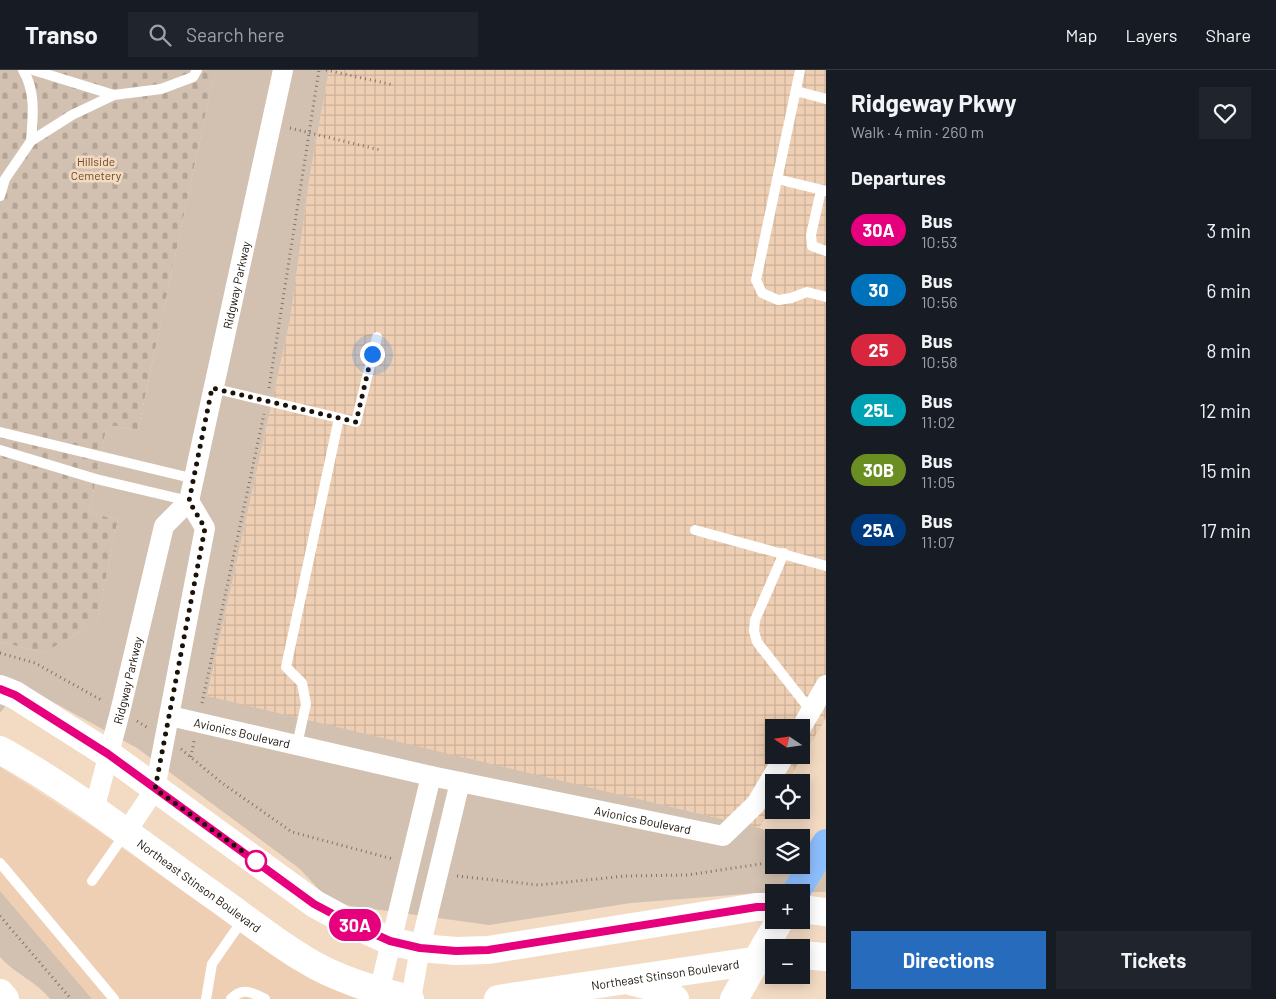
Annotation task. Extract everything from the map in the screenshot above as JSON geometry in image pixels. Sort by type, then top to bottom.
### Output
[{"type":"highway","points":[[801,884],[826,843]]},
{"type":"main road","points":[[0,689],[15,695],[108,754],[314,904],[390,941],[420,948],[488,950],[748,908],[765,907]]},
{"type":"main road","name":"Northeast Stinson Boulevard","points":[[0,750],[26,764],[94,810],[125,834],[305,960],[379,992],[411,999]]},
{"type":"main road","points":[[810,910],[826,912]]},
{"type":"main road","points":[[810,956],[826,957]]},
{"type":"main road","points":[[734,999],[765,959]]},
{"type":"main road","name":"Northeast Stinson Boulevard","points":[[498,999],[765,959]]},
{"type":"main road","points":[[624,980],[662,989],[675,999]]},
{"type":"main road","points":[[0,994],[5,999]]},
{"type":"street","name":"Ridgway Parkway","points":[[94,810],[164,526],[189,501],[212,388],[283,70]]},
{"type":"street","points":[[125,834],[155,789],[170,716],[205,528],[189,501]]},
{"type":"street","points":[[806,719],[826,685]]},
{"type":"street","name":"Avionics Boulevard","points":[[170,716],[431,776],[723,836],[756,804],[780,764]]},
{"type":"street","points":[[379,992],[431,776]]},
{"type":"street","points":[[411,999],[420,948],[460,782]]},
{"type":"lane","points":[[23,70],[29,80],[34,114],[31,141]]},
{"type":"lane","points":[[33,70],[114,95]]},
{"type":"lane","points":[[0,196],[5,179],[31,141],[72,116],[114,95],[161,89],[193,77],[196,70]]},
{"type":"lane","points":[[800,70],[756,280],[762,293],[778,300],[807,292],[826,297]]},
{"type":"lane","points":[[796,91],[826,99]]},
{"type":"lane","points":[[777,178],[824,190],[811,235],[812,246],[826,251]]},
{"type":"lane","points":[[212,388],[356,422],[377,336]]},
{"type":"lane","points":[[297,745],[306,704],[302,683],[286,667],[339,418]]},
{"type":"lane","points":[[0,432],[194,478]]},
{"type":"lane","points":[[0,450],[96,479],[189,501]]},
{"type":"lane","points":[[695,530],[826,566]]},
{"type":"lane","points":[[784,553],[755,620],[754,631],[758,642],[806,719]]},
{"type":"lane","points":[[92,881],[125,834]]},
{"type":"lane","points":[[0,863],[114,999]]},
{"type":"lane","points":[[206,999],[212,964],[244,918]]},
{"type":"lane","points":[[231,999],[239,992],[247,991],[265,999]]},
{"type":"path","points":[[326,70],[394,85]]},
{"type":"path","points":[[272,123],[380,150]]},
{"type":"path","points":[[0,654],[35,663],[103,701]]},
{"type":"path","points":[[132,718],[154,731]]},
{"type":"path","points":[[195,736],[191,757],[222,783],[292,832],[399,861]]},
{"type":"path","points":[[448,875],[539,885],[625,876],[687,875],[765,863]]},
{"type":"path","points":[[0,916],[71,999]]},
{"type":"shaded area","points":[[329,70],[826,70],[826,718],[810,744],[810,719],[765,719],[765,764],[798,764],[792,774],[765,774],[765,818],[759,828],[207,697],[290,320],[310,174]]},
{"type":"shaded area","points":[[0,767],[94,828],[275,957],[367,999],[92,999],[0,891]]},
{"type":"green space","name":"Hillside Cemetery","points":[[0,70],[215,70],[138,430],[107,425],[89,513],[118,519],[97,621],[44,653],[0,642]]},
{"type":"green space","points":[[215,70],[329,70],[310,174],[290,320],[207,696],[759,828],[765,830],[765,874],[810,874],[810,846],[826,850],[826,892],[810,892],[810,884],[765,884],[765,893],[631,903],[489,925],[344,905],[324,895],[300,869],[137,748],[22,685],[0,713],[0,642],[44,653],[97,621],[118,519],[89,513],[107,425],[138,430]]},
{"type":"green space","points":[[0,891],[92,999],[50,999],[0,957]]},
{"type":"bus line","name":"30A","points":[[0,689],[15,695],[108,754],[314,904],[390,941],[420,948],[456,951],[488,950],[765,907]]},
{"type":"route","points":[[256,861],[155,789],[205,528],[189,501],[212,388],[356,422],[372,354]]}]
